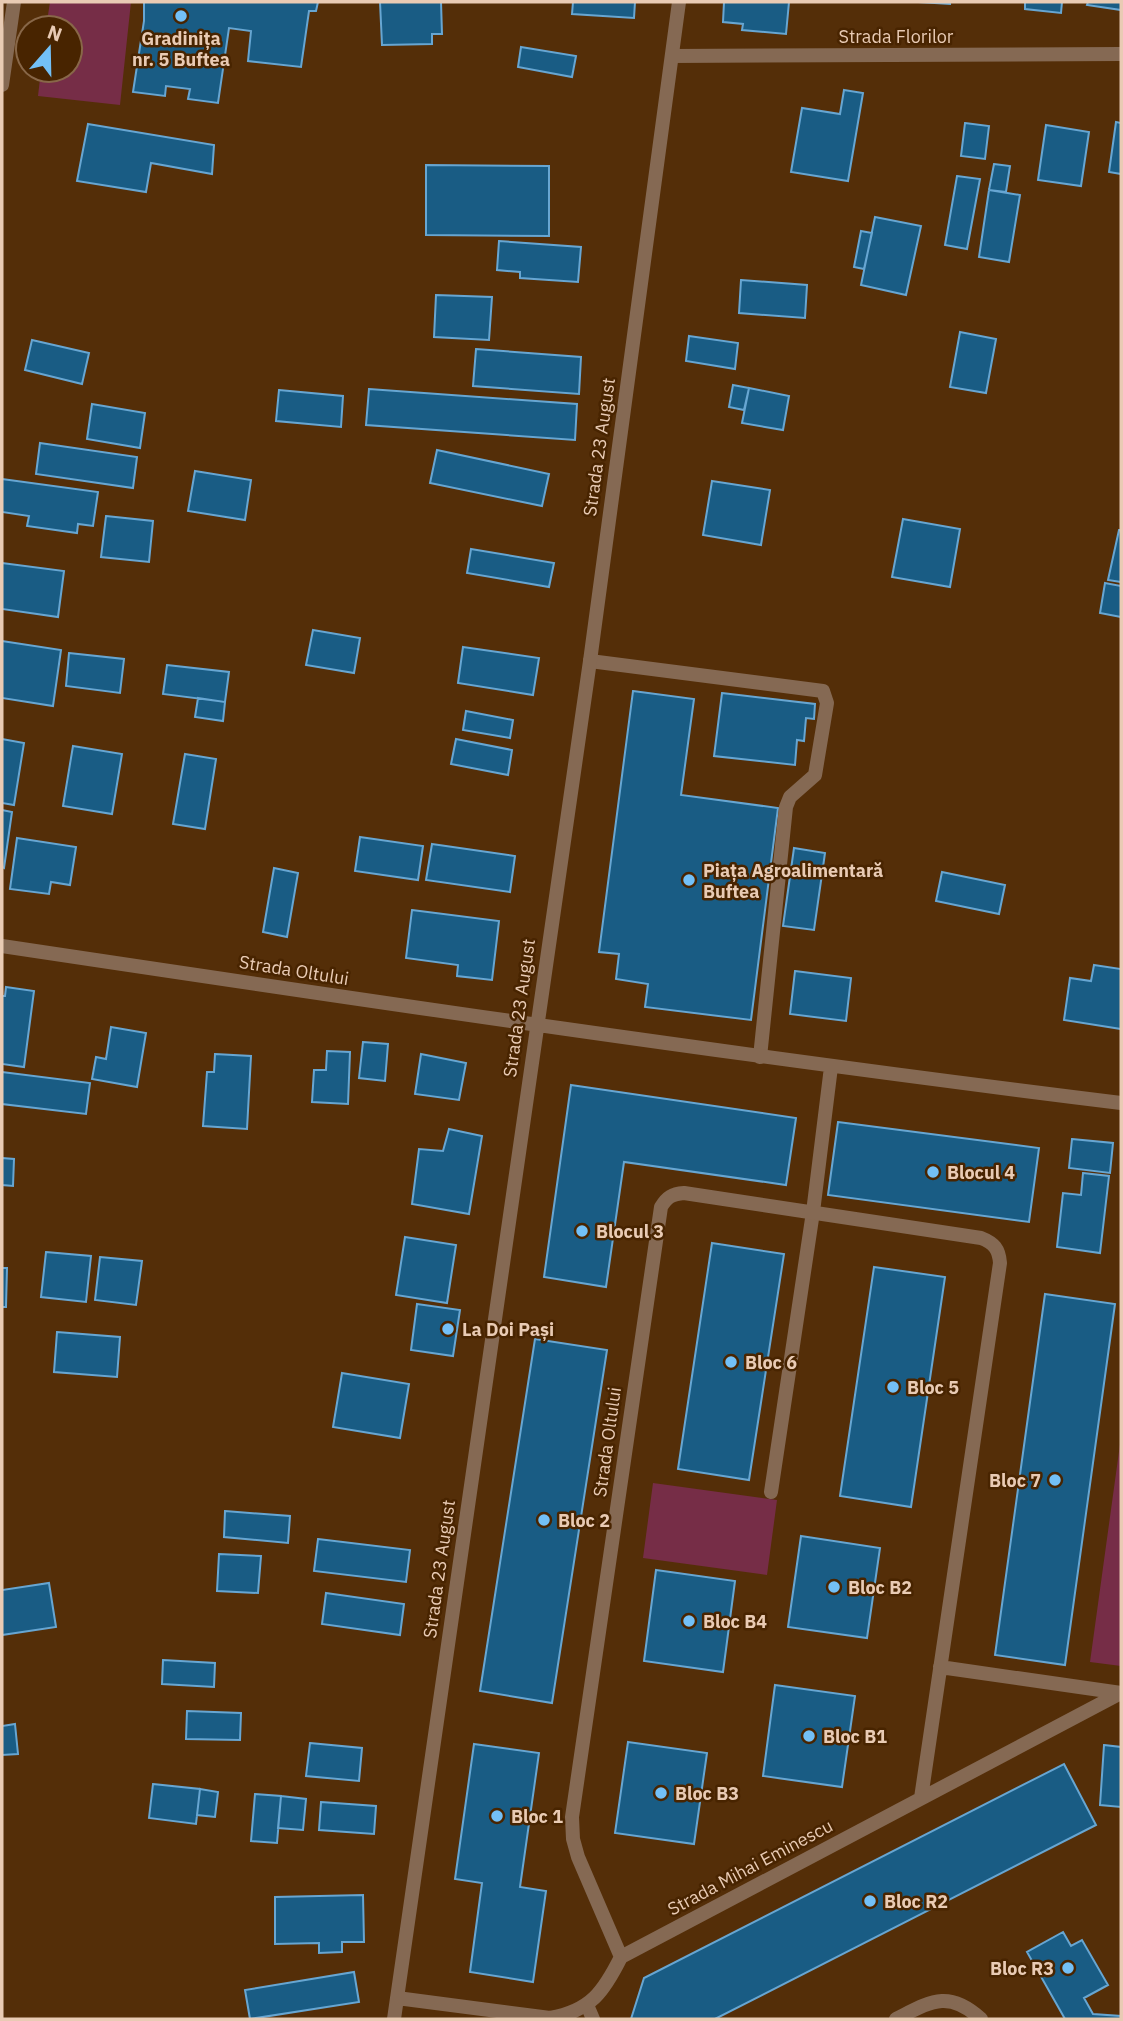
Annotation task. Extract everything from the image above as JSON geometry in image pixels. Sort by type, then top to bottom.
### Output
[{"type":"street","points":[[2,85],[14,2]]},
{"type":"street","name":"Strada 23 August","points":[[394,2019],[590,661],[679,2]]},
{"type":"street","name":"Strada Florilor","points":[[672,56],[1121,54]]},
{"type":"street","points":[[590,661],[823,691],[827,703],[815,775],[790,797],[786,807],[760,1057]]},
{"type":"street","name":"Strada Oltului","points":[[2,946],[536,1026],[831,1067],[1121,1103]]},
{"type":"street","points":[[771,1492],[813,1212],[831,1067]]},
{"type":"street","name":"Strada Oltului","points":[[621,1957],[578,1857],[573,1839],[572,1817],[661,1207],[665,1199],[684,1193],[981,1238],[991,1242],[999,1252],[1000,1263],[940,1667]]},
{"type":"street","points":[[921,1798],[940,1667],[1121,1693]]},
{"type":"street","name":"Strada Mihai Eminescu","points":[[621,1957],[1121,1693]]},
{"type":"street","points":[[397,1998],[551,2018],[570,2015],[601,1993],[621,1957]]},
{"type":"street","points":[[896,2019],[932,2001],[952,2002],[970,2009],[981,2019]]},
{"type":"street","points":[[587,2005],[593,2019]]},
{"type":"shaded area","points":[[50,2],[131,2],[120,105],[38,96],[39,84],[84,84],[84,14],[48,14]]},
{"type":"shaded area","points":[[1121,1437],[1121,1666],[1090,1662]]},
{"type":"shaded area","points":[[653,1483],[777,1500],[767,1575],[643,1558]]},
{"type":"building","points":[[144,2],[318,2],[316,11],[309,11],[301,67],[248,61],[251,31],[229,28],[218,103],[188,99],[190,89],[166,86],[165,96],[133,92],[144,21]]},
{"type":"building","points":[[380,2],[441,2],[442,34],[432,34],[432,44],[382,45]]},
{"type":"building","points":[[573,2],[635,2],[634,18],[572,14]]},
{"type":"building","points":[[724,2],[789,2],[786,34],[742,30],[743,24],[723,22]]},
{"type":"building","points":[[918,2],[950,2],[950,4]]},
{"type":"building","points":[[1025,2],[1062,2],[1061,13],[1025,9]]},
{"type":"building","points":[[1088,2],[1121,2],[1121,10],[1087,5]]},
{"type":"building","points":[[521,47],[576,56],[572,77],[518,67]]},
{"type":"building","points":[[844,90],[863,93],[848,181],[791,172],[802,108],[840,114]]},
{"type":"building","points":[[1116,122],[1121,123],[1121,174],[1109,172]]},
{"type":"building","points":[[965,123],[989,126],[985,159],[961,156]]},
{"type":"building","points":[[88,124],[214,145],[212,174],[151,163],[146,192],[77,181]]},
{"type":"building","points":[[1046,125],[1089,132],[1081,186],[1038,180]]},
{"type":"building","points":[[994,164],[1010,166],[1006,192],[989,190]]},
{"type":"building","points":[[426,165],[549,166],[549,236],[426,235]]},
{"type":"building","points":[[957,176],[980,179],[967,249],[945,245]]},
{"type":"building","points":[[989,190],[1020,195],[1009,262],[979,257]]},
{"type":"building","points":[[875,217],[921,226],[906,295],[861,285]]},
{"type":"building","points":[[861,231],[872,233],[864,269],[854,267]]},
{"type":"building","points":[[499,241],[581,247],[578,282],[520,278],[520,272],[497,270]]},
{"type":"building","points":[[741,280],[807,285],[805,318],[739,313]]},
{"type":"building","points":[[436,295],[492,297],[489,340],[434,337]]},
{"type":"building","points":[[960,332],[996,339],[986,393],[950,387]]},
{"type":"building","points":[[689,336],[738,343],[735,369],[686,361]]},
{"type":"building","points":[[32,340],[89,353],[82,384],[25,370]]},
{"type":"building","points":[[476,349],[581,357],[579,394],[473,386]]},
{"type":"building","points":[[733,385],[749,388],[744,410],[729,407]]},
{"type":"building","points":[[749,388],[789,396],[783,430],[742,423]]},
{"type":"building","points":[[369,389],[577,404],[575,440],[366,425]]},
{"type":"building","points":[[279,390],[343,396],[341,427],[276,421]]},
{"type":"building","points":[[92,404],[145,413],[140,448],[87,439]]},
{"type":"building","points":[[40,443],[137,457],[133,488],[36,474]]},
{"type":"building","points":[[437,450],[549,474],[542,506],[430,483]]},
{"type":"building","points":[[195,471],[251,480],[245,520],[188,511]]},
{"type":"building","points":[[2,479],[98,492],[93,526],[78,524],[77,533],[27,526],[29,516],[2,512]]},
{"type":"building","points":[[712,481],[770,490],[761,545],[703,535]]},
{"type":"building","points":[[106,516],[153,521],[149,562],[101,557]]},
{"type":"building","points":[[903,519],[960,529],[950,587],[892,577]]},
{"type":"building","points":[[1121,530],[1121,582],[1108,580]]},
{"type":"building","points":[[471,549],[554,563],[549,587],[467,573]]},
{"type":"building","points":[[2,563],[64,571],[58,617],[2,609]]},
{"type":"building","points":[[1105,583],[1121,586],[1121,617],[1100,613]]},
{"type":"building","points":[[313,630],[360,638],[354,673],[306,665]]},
{"type":"building","points":[[2,641],[61,650],[53,706],[2,698]]},
{"type":"building","points":[[463,647],[539,658],[533,695],[458,683]]},
{"type":"building","points":[[69,653],[124,659],[120,693],[66,686]]},
{"type":"building","points":[[167,665],[229,672],[225,702],[163,694]]},
{"type":"building","name":"Piața Agroalimentară Buftea","points":[[633,691],[694,699],[681,795],[778,808],[751,1020],[645,1007],[648,984],[616,979],[619,954],[599,952]]},
{"type":"building","points":[[722,693],[815,704],[814,719],[806,718],[804,741],[797,740],[795,765],[714,756]]},
{"type":"building","points":[[198,698],[225,702],[223,721],[195,717]]},
{"type":"building","points":[[466,711],[513,720],[510,738],[463,730]]},
{"type":"building","points":[[2,739],[24,743],[14,805],[2,803]]},
{"type":"building","points":[[456,739],[512,750],[508,775],[451,764]]},
{"type":"building","points":[[73,746],[122,754],[112,814],[63,806]]},
{"type":"building","points":[[185,754],[216,759],[205,829],[173,824]]},
{"type":"building","points":[[2,810],[12,812],[4,868],[2,867]]},
{"type":"building","points":[[360,837],[423,846],[418,880],[355,871]]},
{"type":"building","points":[[17,838],[76,847],[70,885],[51,882],[49,894],[10,889]]},
{"type":"building","points":[[432,844],[515,856],[510,892],[426,880]]},
{"type":"building","points":[[794,848],[825,853],[814,930],[783,926]]},
{"type":"building","points":[[274,868],[298,873],[287,937],[263,932]]},
{"type":"building","points":[[942,872],[1005,885],[999,914],[936,901]]},
{"type":"building","points":[[412,910],[499,921],[492,980],[457,976],[458,965],[406,958]]},
{"type":"building","points":[[1094,965],[1121,969],[1121,1029],[1064,1020],[1070,978],[1091,981]]},
{"type":"building","points":[[795,971],[851,978],[846,1021],[790,1014]]},
{"type":"building","points":[[6,987],[34,991],[24,1067],[2,1064],[2,996],[5,996]]},
{"type":"building","points":[[111,1027],[146,1033],[137,1087],[92,1079],[96,1057],[106,1059]]},
{"type":"building","points":[[363,1042],[388,1044],[385,1081],[359,1078]]},
{"type":"building","points":[[327,1051],[350,1052],[348,1104],[312,1102],[314,1070],[326,1070]]},
{"type":"building","points":[[215,1054],[251,1056],[247,1129],[203,1126],[207,1072],[214,1072]]},
{"type":"building","points":[[421,1054],[466,1063],[459,1100],[415,1094]]},
{"type":"building","points":[[2,1072],[90,1083],[86,1114],[2,1104]]},
{"type":"building","name":"Blocul 3","points":[[571,1085],[796,1118],[786,1185],[624,1162],[606,1287],[544,1277]]},
{"type":"building","name":"Blocul 4","points":[[838,1122],[1039,1148],[1029,1222],[828,1195]]},
{"type":"building","points":[[449,1129],[482,1136],[469,1214],[412,1204],[419,1149],[443,1151]]},
{"type":"building","points":[[1072,1139],[1113,1143],[1110,1173],[1069,1168]]},
{"type":"building","points":[[2,1158],[14,1159],[13,1186],[2,1185]]},
{"type":"building","points":[[1083,1173],[1109,1176],[1100,1253],[1057,1247],[1063,1193],[1081,1195]]},
{"type":"building","points":[[405,1237],[456,1245],[447,1303],[396,1295]]},
{"type":"building","name":"Bloc 6","points":[[712,1243],[784,1254],[749,1480],[678,1469]]},
{"type":"building","points":[[46,1252],[91,1256],[86,1302],[41,1297]]},
{"type":"building","points":[[100,1257],[142,1261],[136,1305],[95,1300]]},
{"type":"building","name":"Bloc 5","points":[[874,1267],[945,1277],[911,1507],[840,1496]]},
{"type":"building","points":[[2,1268],[7,1268],[6,1307],[2,1307]]},
{"type":"building","name":"Bloc 7","points":[[1045,1294],[1115,1304],[1065,1665],[995,1655]]},
{"type":"building","points":[[417,1304],[460,1310],[453,1356],[411,1350]]},
{"type":"building","points":[[57,1332],[120,1337],[117,1377],[54,1372]]},
{"type":"building","name":"Bloc 2","points":[[535,1339],[607,1350],[552,1703],[480,1691]]},
{"type":"building","points":[[342,1373],[409,1384],[400,1438],[333,1427]]},
{"type":"building","points":[[225,1511],[290,1516],[288,1543],[224,1537]]},
{"type":"building","name":"Bloc B2","points":[[801,1536],[880,1548],[867,1638],[788,1627]]},
{"type":"building","points":[[318,1539],[410,1550],[406,1582],[314,1571]]},
{"type":"building","points":[[219,1554],[261,1556],[258,1593],[217,1591]]},
{"type":"building","name":"Bloc B4","points":[[656,1570],[735,1581],[723,1672],[644,1661]]},
{"type":"building","points":[[49,1583],[56,1627],[2,1635],[2,1590]]},
{"type":"building","points":[[326,1593],[404,1604],[400,1635],[322,1624]]},
{"type":"building","points":[[163,1660],[215,1663],[214,1687],[162,1684]]},
{"type":"building","name":"Bloc B1","points":[[775,1685],[855,1696],[842,1787],[763,1776]]},
{"type":"building","points":[[187,1711],[241,1713],[240,1740],[186,1739]]},
{"type":"building","points":[[15,1724],[18,1754],[2,1755],[2,1726]]},
{"type":"building","name":"Bloc B3","points":[[628,1742],[707,1753],[694,1844],[615,1833]]},
{"type":"building","points":[[310,1743],[362,1748],[359,1781],[306,1776]]},
{"type":"building","name":"Bloc 1","points":[[474,1744],[539,1753],[520,1887],[546,1891],[533,1982],[470,1972],[482,1883],[455,1879]]},
{"type":"building","points":[[1104,1745],[1121,1747],[1121,1807],[1100,1805]]},
{"type":"building","name":"Bloc R2","points":[[1064,1764],[1096,1825],[715,2019],[631,2019],[644,1978]]},
{"type":"building","points":[[153,1784],[200,1789],[196,1824],[149,1818]]},
{"type":"building","points":[[200,1789],[218,1792],[215,1817],[197,1815]]},
{"type":"building","points":[[255,1794],[281,1796],[277,1843],[251,1841]]},
{"type":"building","points":[[281,1796],[306,1799],[303,1830],[278,1828]]},
{"type":"building","points":[[321,1802],[376,1806],[374,1834],[319,1830]]},
{"type":"building","points":[[363,1895],[364,1942],[342,1942],[342,1952],[319,1953],[319,1943],[275,1944],[275,1897]]},
{"type":"building","name":"Bloc R3","points":[[1063,1932],[1071,1946],[1082,1940],[1108,1985],[1084,1998],[1093,2014],[1121,2016],[1121,2019],[1065,2019],[1027,1952]]},
{"type":"building","points":[[354,1972],[359,2002],[250,2019],[245,1990]]},
{"type":"place","name":"Gradinița nr. 5 Buftea","points":[[181,16]]},
{"type":"place","name":"Piața Agroalimentară Buftea","points":[[689,880]]},
{"type":"place","name":"Blocul 4","points":[[933,1172]]},
{"type":"place","name":"Blocul 3","points":[[582,1231]]},
{"type":"place","name":"La Doi Pași","points":[[448,1329]]},
{"type":"place","name":"Bloc 6","points":[[731,1362]]},
{"type":"place","name":"Bloc 5","points":[[893,1387]]},
{"type":"place","name":"Bloc 7","points":[[1055,1480]]},
{"type":"place","name":"Bloc 2","points":[[544,1520]]},
{"type":"place","name":"Bloc B2","points":[[834,1587]]},
{"type":"place","name":"Bloc B4","points":[[689,1621]]},
{"type":"place","name":"Bloc B1","points":[[809,1736]]},
{"type":"place","name":"Bloc B3","points":[[661,1793]]},
{"type":"place","name":"Bloc 1","points":[[497,1816]]},
{"type":"place","name":"Bloc R2","points":[[870,1901]]},
{"type":"place","name":"Bloc R3","points":[[1068,1968]]}]
